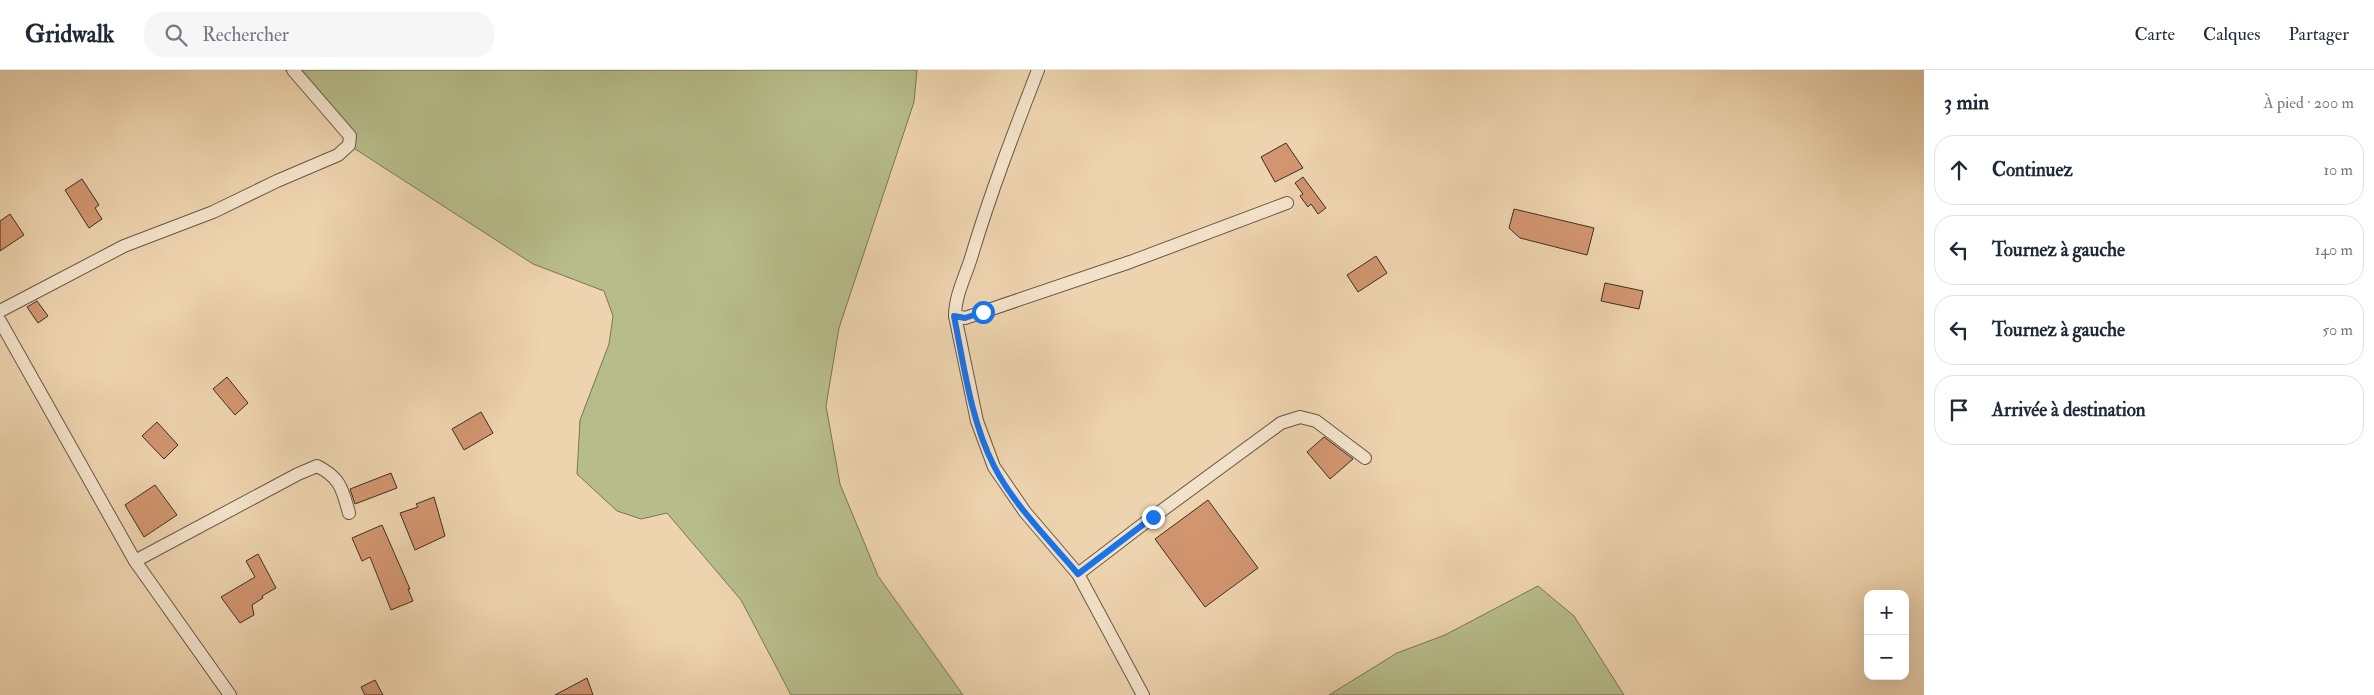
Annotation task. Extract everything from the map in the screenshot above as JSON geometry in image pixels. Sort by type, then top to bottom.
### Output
[{"type":"street","points":[[0,311],[124,246],[213,212],[277,180],[338,155],[349,145],[350,136],[293,70]]},
{"type":"street","points":[[1038,70],[989,197],[966,276],[955,302],[954,316],[977,421],[994,467],[1025,512],[1078,574],[1143,695]]},
{"type":"street","points":[[954,316],[965,318],[1103,272],[1287,203]]},
{"type":"street","points":[[2,327],[135,561],[230,695]]},
{"type":"street","points":[[1078,574],[1282,423],[1300,417],[1316,421],[1365,458]]},
{"type":"street","points":[[135,561],[298,474],[317,466],[331,473],[340,484],[349,513]]},
{"type":"green space","points":[[285,70],[917,70],[914,102],[839,328],[826,406],[840,484],[878,576],[963,695],[791,695],[741,600],[667,513],[641,519],[617,511],[577,474],[580,420],[609,344],[613,316],[604,291],[533,264],[349,145],[342,124]]},
{"type":"green space","points":[[1538,586],[1574,616],[1624,695],[1329,695],[1397,653],[1445,635]]},
{"type":"building","points":[[1286,143],[1303,168],[1275,182],[1261,157]]},
{"type":"building","points":[[1303,177],[1326,208],[1318,214],[1311,204],[1308,207],[1300,196],[1303,194],[1295,183]]},
{"type":"building","points":[[82,179],[99,205],[95,208],[102,219],[89,228],[65,190]]},
{"type":"building","points":[[1514,209],[1594,228],[1587,255],[1520,238],[1509,228]]},
{"type":"building","points":[[10,214],[24,235],[0,251],[0,221]]},
{"type":"building","points":[[1376,256],[1387,273],[1358,292],[1347,275]]},
{"type":"building","points":[[1605,283],[1643,291],[1639,309],[1601,301]]},
{"type":"building","points":[[37,301],[48,316],[38,323],[27,307]]},
{"type":"building","points":[[227,377],[248,403],[235,415],[213,389]]},
{"type":"building","points":[[481,412],[493,433],[464,450],[452,429]]},
{"type":"building","points":[[157,422],[178,445],[164,459],[142,436]]},
{"type":"building","points":[[1324,437],[1353,459],[1330,479],[1307,452]]},
{"type":"building","points":[[391,473],[397,488],[355,504],[350,489]]},
{"type":"building","points":[[155,485],[177,515],[144,537],[125,505]]},
{"type":"building","points":[[434,497],[445,536],[415,550],[400,513],[418,507],[416,504]]},
{"type":"building","points":[[1208,500],[1258,568],[1205,607],[1155,539]]},
{"type":"building","points":[[382,525],[410,589],[408,589],[413,601],[391,610],[370,557],[362,561],[352,538]]},
{"type":"building","points":[[258,554],[276,588],[262,596],[263,598],[252,605],[254,615],[240,623],[221,597],[255,577],[246,561]]},
{"type":"building","points":[[587,678],[593,695],[555,695]]},
{"type":"building","points":[[375,680],[383,695],[365,695],[361,687]]},
{"type":"route","points":[[983,312],[965,318],[954,316],[977,421],[994,467],[1025,512],[1078,574],[1153,517]]}]
